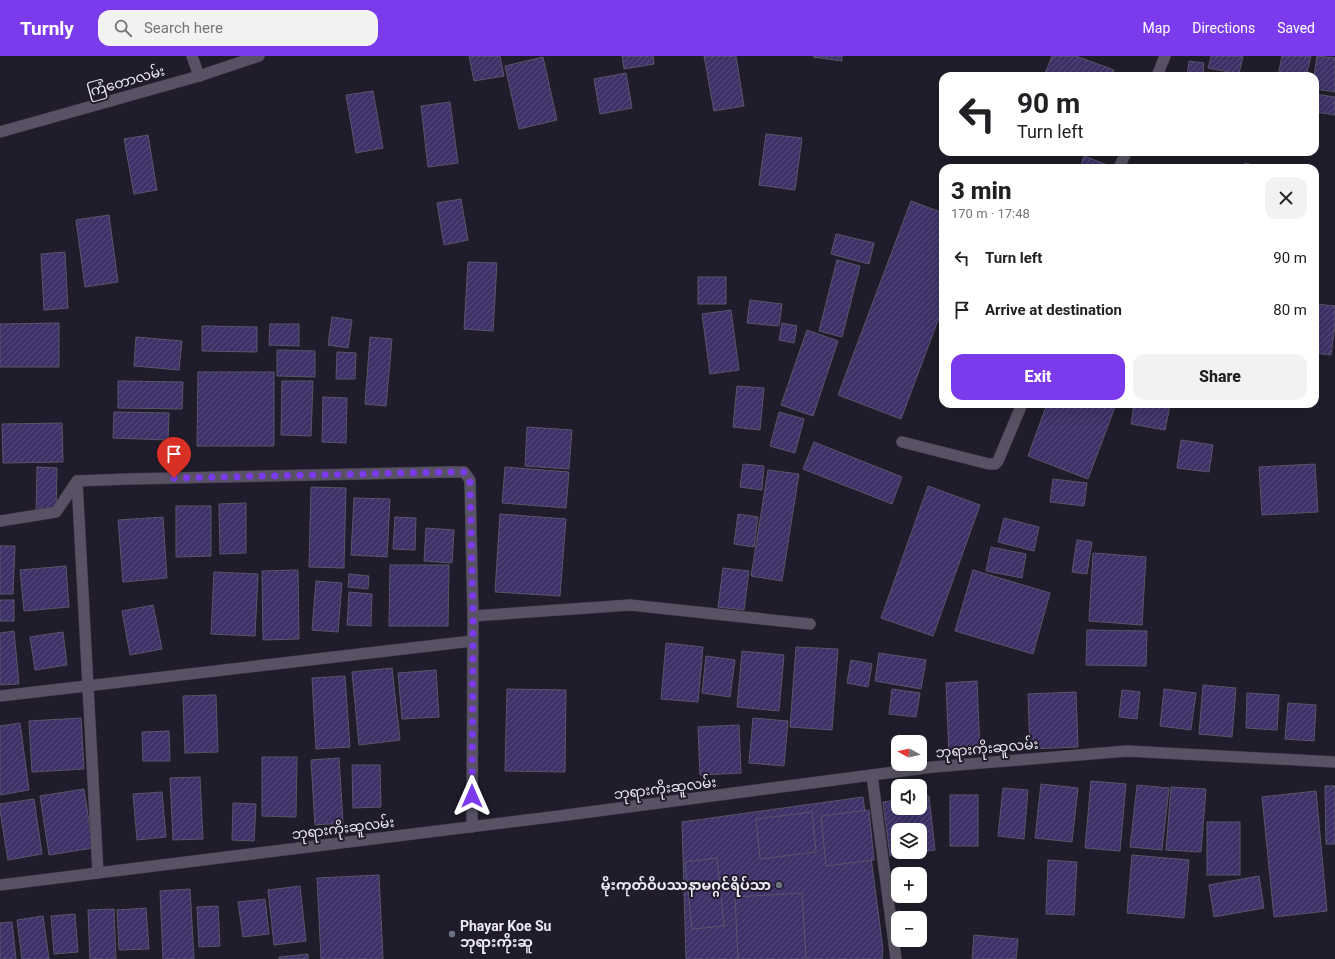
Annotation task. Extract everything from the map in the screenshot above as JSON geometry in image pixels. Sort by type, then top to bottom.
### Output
[{"type":"street","points":[[192,56],[199,76]]},
{"type":"street","name":"ကြံတောလမ်း","points":[[0,132],[199,76],[259,56]]},
{"type":"street","points":[[1159,72],[1165,56]]},
{"type":"street","points":[[902,442],[989,464],[995,464],[998,461],[1020,408]]},
{"type":"street","points":[[77,482],[128,479],[464,472],[470,480],[473,616],[472,827]]},
{"type":"street","points":[[0,521],[56,512],[77,482]]},
{"type":"street","points":[[77,482],[98,873]]},
{"type":"street","points":[[473,616],[630,605],[810,624]]},
{"type":"street","points":[[0,696],[472,641]]},
{"type":"street","name":"ဘုရားကိုးဆူလမ်း","points":[[0,885],[933,768],[1127,751],[1335,762]]},
{"type":"street","points":[[872,775],[896,959]]},
{"type":"building","points":[[469,56],[500,56],[504,76],[474,81]]},
{"type":"building","points":[[622,56],[653,56],[654,64],[624,69]]},
{"type":"building","points":[[704,56],[736,56],[744,106],[714,111]]},
{"type":"building","points":[[842,56],[842,61],[813,57]]},
{"type":"building","points":[[1052,56],[1076,56],[1114,70],[1113,72],[1046,72]]},
{"type":"building","points":[[1211,56],[1243,56],[1239,72],[1229,72],[1208,68]]},
{"type":"building","points":[[1282,56],[1311,56],[1307,72],[1279,72]]},
{"type":"building","points":[[1317,56],[1335,58],[1335,92],[1319,90],[1319,72],[1315,72]]},
{"type":"building","points":[[543,57],[557,120],[519,129],[505,66]]},
{"type":"building","points":[[1189,61],[1204,63],[1203,72],[1188,72]]},
{"type":"building","points":[[626,73],[632,108],[600,114],[594,79]]},
{"type":"building","points":[[373,91],[383,148],[356,153],[346,95]]},
{"type":"building","points":[[1319,95],[1335,97],[1335,115],[1319,113]]},
{"type":"building","points":[[450,102],[458,163],[428,167],[421,106]]},
{"type":"building","points":[[766,134],[802,138],[795,190],[759,185]]},
{"type":"building","points":[[148,135],[157,190],[134,194],[124,139]]},
{"type":"building","points":[[1084,156],[1105,164],[1081,164]]},
{"type":"building","points":[[461,199],[468,240],[444,245],[437,203]]},
{"type":"building","points":[[911,201],[939,212],[939,318],[901,419],[838,395]]},
{"type":"building","points":[[109,215],[118,282],[85,287],[76,220]]},
{"type":"building","points":[[836,234],[874,243],[869,264],[831,254]]},
{"type":"building","points":[[65,252],[68,308],[44,310],[41,254]]},
{"type":"building","points":[[837,260],[860,266],[842,337],[819,331]]},
{"type":"building","points":[[468,262],[497,263],[493,331],[464,329]]},
{"type":"building","points":[[698,277],[726,277],[726,304],[698,304]]},
{"type":"building","points":[[750,300],[782,304],[779,326],[747,323]]},
{"type":"building","points":[[1319,304],[1335,306],[1335,324],[1331,355],[1319,354]]},
{"type":"building","points":[[731,310],[739,370],[710,374],[702,314]]},
{"type":"building","points":[[332,317],[352,320],[348,348],[328,345]]},
{"type":"building","points":[[59,323],[59,367],[0,367],[0,324]]},
{"type":"building","points":[[782,323],[797,326],[794,343],[779,340]]},
{"type":"building","points":[[270,324],[299,324],[299,346],[269,345]]},
{"type":"building","points":[[202,326],[257,327],[257,352],[202,351]]},
{"type":"building","points":[[807,330],[838,341],[813,416],[781,405]]},
{"type":"building","points":[[136,337],[182,341],[179,370],[134,366]]},
{"type":"building","points":[[370,337],[392,339],[386,406],[365,404]]},
{"type":"building","points":[[277,350],[315,351],[315,377],[277,376]]},
{"type":"building","points":[[337,352],[356,353],[355,379],[336,379]]},
{"type":"building","points":[[198,372],[274,372],[274,446],[197,446]]},
{"type":"building","points":[[118,381],[183,382],[182,409],[118,408]]},
{"type":"building","points":[[282,381],[313,381],[311,436],[281,435]]},
{"type":"building","points":[[737,386],[764,388],[760,430],[733,427]]},
{"type":"building","points":[[323,397],[347,398],[346,443],[322,442]]},
{"type":"building","points":[[1046,408],[1115,408],[1088,479],[1028,456]]},
{"type":"building","points":[[1133,408],[1170,408],[1165,430],[1131,424]]},
{"type":"building","points":[[114,412],[169,413],[168,440],[113,438]]},
{"type":"building","points":[[779,412],[804,419],[795,453],[770,446]]},
{"type":"building","points":[[62,423],[63,462],[3,463],[2,424]]},
{"type":"building","points":[[527,427],[572,430],[569,469],[525,466]]},
{"type":"building","points":[[1181,440],[1213,445],[1209,472],[1177,468]]},
{"type":"building","points":[[814,442],[902,477],[892,504],[803,469]]},
{"type":"building","points":[[743,464],[764,466],[762,490],[740,487]]},
{"type":"building","points":[[1315,464],[1318,512],[1262,515],[1259,467]]},
{"type":"building","points":[[37,467],[57,468],[56,516],[36,515]]},
{"type":"building","points":[[505,467],[569,472],[566,508],[502,503]]},
{"type":"building","points":[[768,470],[799,474],[782,581],[751,576]]},
{"type":"building","points":[[1053,479],[1087,483],[1084,506],[1050,502]]},
{"type":"building","points":[[928,486],[980,505],[933,636],[881,618]]},
{"type":"building","points":[[311,487],[346,488],[344,568],[309,567]]},
{"type":"building","points":[[354,498],[390,499],[387,557],[351,555]]},
{"type":"building","points":[[246,503],[246,553],[220,554],[219,504]]},
{"type":"building","points":[[176,506],[211,506],[211,556],[176,557]]},
{"type":"building","points":[[500,514],[566,519],[560,596],[495,592]]},
{"type":"building","points":[[738,514],[758,517],[754,547],[734,544]]},
{"type":"building","points":[[163,517],[167,578],[123,582],[118,520]]},
{"type":"building","points":[[395,517],[416,518],[415,550],[393,549]]},
{"type":"building","points":[[1004,518],[1039,527],[1034,551],[998,542]]},
{"type":"building","points":[[426,528],[454,530],[452,563],[424,561]]},
{"type":"building","points":[[1077,540],[1092,542],[1087,574],[1072,572]]},
{"type":"building","points":[[0,546],[15,546],[13,594],[0,594]]},
{"type":"building","points":[[991,547],[1026,554],[1022,578],[986,571]]},
{"type":"building","points":[[1093,553],[1146,557],[1142,625],[1089,621]]},
{"type":"building","points":[[390,565],[449,565],[448,626],[389,626]]},
{"type":"building","points":[[66,566],[69,607],[24,611],[20,570]]},
{"type":"building","points":[[723,568],[749,571],[744,610],[718,607]]},
{"type":"building","points":[[298,570],[299,639],[263,640],[262,571]]},
{"type":"building","points":[[973,570],[1050,593],[1033,654],[955,631]]},
{"type":"building","points":[[214,572],[258,574],[255,636],[211,634]]},
{"type":"building","points":[[349,574],[369,576],[368,589],[348,587]]},
{"type":"building","points":[[316,581],[342,583],[338,632],[312,630]]},
{"type":"building","points":[[349,592],[372,594],[371,626],[347,625]]},
{"type":"building","points":[[0,600],[14,600],[14,621],[0,621]]},
{"type":"building","points":[[153,605],[162,649],[130,655],[122,611]]},
{"type":"building","points":[[1087,630],[1147,631],[1146,666],[1086,665]]},
{"type":"building","points":[[14,631],[19,684],[0,685],[0,633]]},
{"type":"building","points":[[63,632],[67,665],[35,670],[30,637]]},
{"type":"building","points":[[666,643],[703,647],[698,702],[661,699]]},
{"type":"building","points":[[796,647],[838,649],[832,730],[790,727]]},
{"type":"building","points":[[742,651],[784,655],[779,711],[737,707]]},
{"type":"building","points":[[879,653],[926,660],[921,689],[875,681]]},
{"type":"building","points":[[706,656],[735,660],[730,697],[702,693]]},
{"type":"building","points":[[851,660],[872,664],[868,687],[847,683]]},
{"type":"building","points":[[392,668],[400,740],[359,745],[352,672]]},
{"type":"building","points":[[436,670],[439,717],[402,719],[398,673]]},
{"type":"building","points":[[345,676],[350,747],[316,749],[312,678]]},
{"type":"building","points":[[977,681],[980,753],[949,755],[946,683]]},
{"type":"building","points":[[1203,685],[1236,688],[1232,737],[1199,734]]},
{"type":"building","points":[[507,689],[566,690],[565,772],[505,771]]},
{"type":"building","points":[[892,689],[920,693],[916,717],[889,714]]},
{"type":"building","points":[[1164,689],[1196,693],[1191,730],[1160,726]]},
{"type":"building","points":[[1122,690],[1140,692],[1137,719],[1119,717]]},
{"type":"building","points":[[1076,692],[1078,747],[1030,749],[1028,694]]},
{"type":"building","points":[[1247,693],[1279,695],[1277,730],[1246,728]]},
{"type":"building","points":[[216,695],[218,752],[185,753],[183,696]]},
{"type":"building","points":[[1288,703],[1316,705],[1314,741],[1285,739]]},
{"type":"building","points":[[81,718],[84,769],[32,772],[29,721]]},
{"type":"building","points":[[753,718],[788,721],[784,766],[749,763]]},
{"type":"building","points":[[20,723],[29,790],[0,795],[0,726]]},
{"type":"building","points":[[739,725],[741,773],[700,775],[698,727]]},
{"type":"building","points":[[169,731],[170,761],[143,761],[142,732]]},
{"type":"building","points":[[262,757],[297,757],[296,817],[262,816]]},
{"type":"building","points":[[339,758],[343,823],[315,825],[311,760]]},
{"type":"building","points":[[352,765],[380,765],[381,807],[353,808]]},
{"type":"building","points":[[200,777],[203,839],[173,840],[170,778]]},
{"type":"building","points":[[1091,781],[1126,784],[1120,851],[1085,848]]},
{"type":"building","points":[[1041,784],[1078,788],[1072,842],[1035,838]]},
{"type":"building","points":[[1137,785],[1169,788],[1162,850],[1130,847]]},
{"type":"building","points":[[1325,786],[1335,786],[1335,844],[1326,844]]},
{"type":"building","points":[[1171,787],[1206,789],[1201,852],[1166,850]]},
{"type":"building","points":[[1003,788],[1028,790],[1024,839],[998,836]]},
{"type":"building","points":[[84,789],[93,848],[49,855],[40,796]]},
{"type":"building","points":[[1316,791],[1327,911],[1274,917],[1262,797]]},
{"type":"building","points":[[162,792],[166,837],[137,840],[133,794]]},
{"type":"building","points":[[950,795],[978,795],[978,846],[950,846]]},
{"type":"building","points":[[927,796],[929,796],[935,850],[927,851],[927,823],[891,823],[891,856],[883,802],[891,801],[891,815],[927,815]]},
{"type":"building","name":"မိုးကုတ်ဝိပဿနာမဂ္ဂင်ရိပ်သာ","points":[[863,797],[883,949],[882,959],[686,959],[682,822]]},
{"type":"building","points":[[34,799],[42,854],[8,860],[0,804]]},
{"type":"building","points":[[233,803],[256,804],[254,841],[232,840]]},
{"type":"building","points":[[869,810],[874,860],[826,866],[821,816]]},
{"type":"building","points":[[812,812],[816,852],[760,859],[756,819]]},
{"type":"building","points":[[1207,822],[1240,822],[1240,875],[1207,875]]},
{"type":"building","points":[[1132,855],[1189,860],[1184,918],[1127,913]]},
{"type":"building","points":[[717,858],[724,926],[692,929],[685,862]]},
{"type":"building","points":[[1048,860],[1077,862],[1074,915],[1046,914]]},
{"type":"building","points":[[379,875],[383,959],[321,959],[317,878]]},
{"type":"building","points":[[1259,876],[1264,908],[1214,917],[1209,885]]},
{"type":"building","points":[[300,886],[306,941],[274,945],[268,890]]},
{"type":"building","points":[[190,889],[194,959],[163,959],[160,891]]},
{"type":"building","points":[[802,893],[806,959],[738,959],[735,897]]},
{"type":"building","points":[[265,899],[269,934],[243,937],[238,902]]},
{"type":"building","points":[[218,906],[220,946],[199,947],[197,907]]},
{"type":"building","points":[[146,908],[149,949],[119,950],[117,910]]},
{"type":"building","points":[[114,909],[116,959],[90,959],[88,910]]},
{"type":"building","points":[[75,914],[78,952],[54,954],[51,916]]},
{"type":"building","points":[[43,916],[49,959],[22,959],[17,920]]},
{"type":"building","points":[[12,922],[16,959],[0,959],[0,923]]},
{"type":"building","points":[[974,935],[1018,939],[1016,959],[972,959]]},
{"type":"building","points":[[308,954],[308,959],[279,959],[279,957]]},
{"type":"place","name":"မိုးကုတ်ဝိပဿနာမဂ္ဂင်ရိပ်သာ","points":[[779,885]]},
{"type":"place","name":"Phayar Koe Su ဘုရားကိုးဆူ","points":[[452,934]]},
{"type":"route","points":[[174,478],[464,472],[470,480],[473,616],[472,796]]}]
